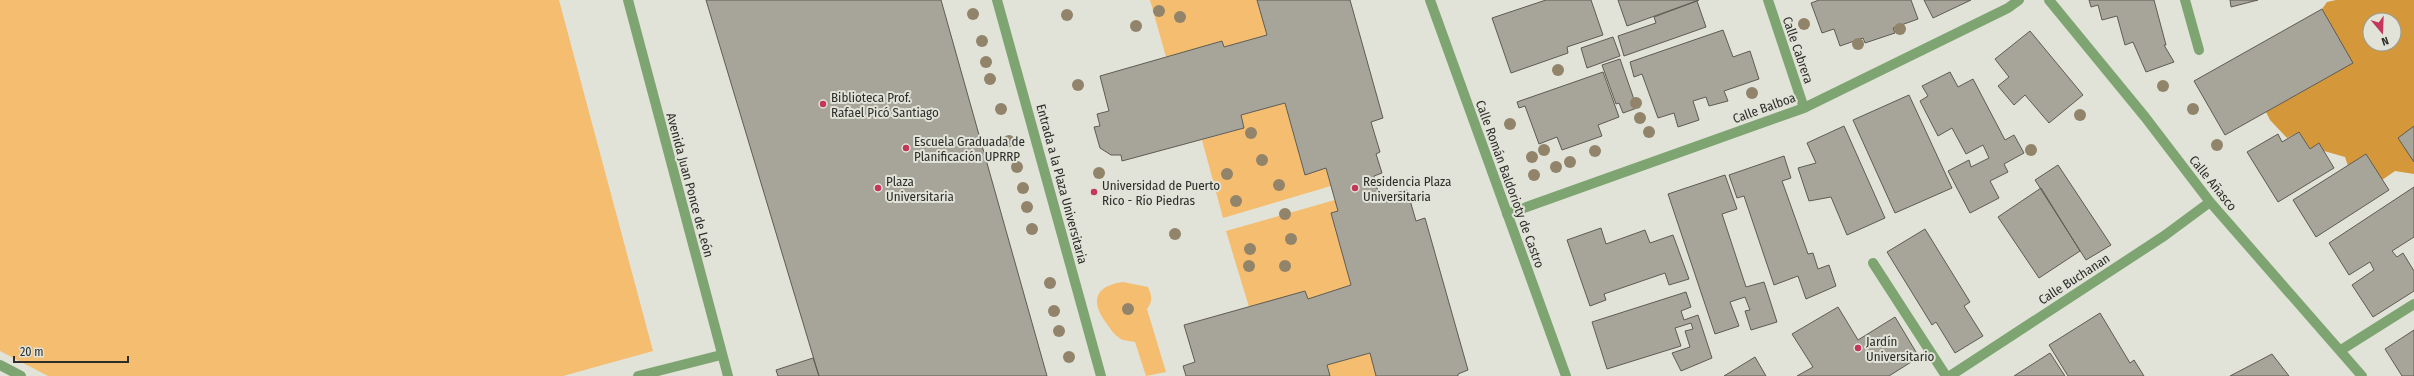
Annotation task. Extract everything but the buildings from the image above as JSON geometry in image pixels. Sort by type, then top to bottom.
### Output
[{"type":"street","name":"Avenida Juan Ponce de León","points":[[628,0],[721,355],[728,376]]},
{"type":"street","name":"Entrada a la Plaza Universitaria","points":[[997,0],[1101,376]]},
{"type":"street","name":"Calle Román Baldorioty de Castro","points":[[1430,0],[1566,376]]},
{"type":"street","name":"Calle Cabrera","points":[[1768,0],[1804,108]]},
{"type":"street","name":"Calle Balboa","points":[[1507,214],[1804,108],[2008,8],[2019,0]]},
{"type":"street","name":"Calle Añasco","points":[[2049,0],[2145,117],[2210,202],[2341,350],[2362,376]]},
{"type":"street","points":[[2185,0],[2199,50]]},
{"type":"street","name":"Calle Buchanan","points":[[1950,376],[2164,236],[2210,202]]},
{"type":"street","points":[[1873,263],[1946,376]]},
{"type":"street","points":[[2341,350],[2414,304]]},
{"type":"street","points":[[638,376],[721,355]]},
{"type":"street","points":[[0,365],[21,376]]},
{"type":"shaded area","points":[[0,0],[559,0],[653,351],[563,376],[48,376],[0,351]]},
{"type":"shaded area","points":[[1150,0],[1257,0],[1267,35],[1224,47],[1222,41],[1166,57]]},
{"type":"shaded area","points":[[2336,0],[2414,0],[2414,174],[2395,171],[2382,180],[2366,154],[2348,166],[2345,157],[2324,151],[2319,143],[2310,149],[2299,132],[2287,138],[2270,120],[2266,112],[2352,63],[2322,9],[2327,2]]},
{"type":"shaded area","points":[[1285,103],[1305,175],[1326,168],[1331,186],[1223,218],[1202,140],[1244,128],[1241,115]]},
{"type":"shaded area","points":[[1335,200],[1338,211],[1331,213],[1351,285],[1308,299],[1305,291],[1249,307],[1226,231]]},
{"type":"shaded area","points":[[1123,282],[1148,287],[1151,298],[1147,309],[1166,372],[1146,376],[1135,342],[1123,340],[1118,337],[1112,331],[1098,309],[1098,296],[1101,291],[1113,284]]},
{"type":"shaded area","points":[[1370,353],[1376,376],[1330,376],[1327,365]]},
{"type":"place","name":"Biblioteca Prof. Rafael Picó Santiago","points":[[823,104]]},
{"type":"place","name":"Escuela Graduada de Planificación UPRRP","points":[[906,148]]},
{"type":"place","name":"Plaza Universitaria","points":[[878,188]]},
{"type":"place","name":"Residencia Plaza Universitaria","points":[[1355,188]]},
{"type":"place","name":"Universidad de Puerto Rico - Río Piedras","points":[[1094,192]]},
{"type":"place","name":"Jardín Universitario","points":[[1858,348]]}]
